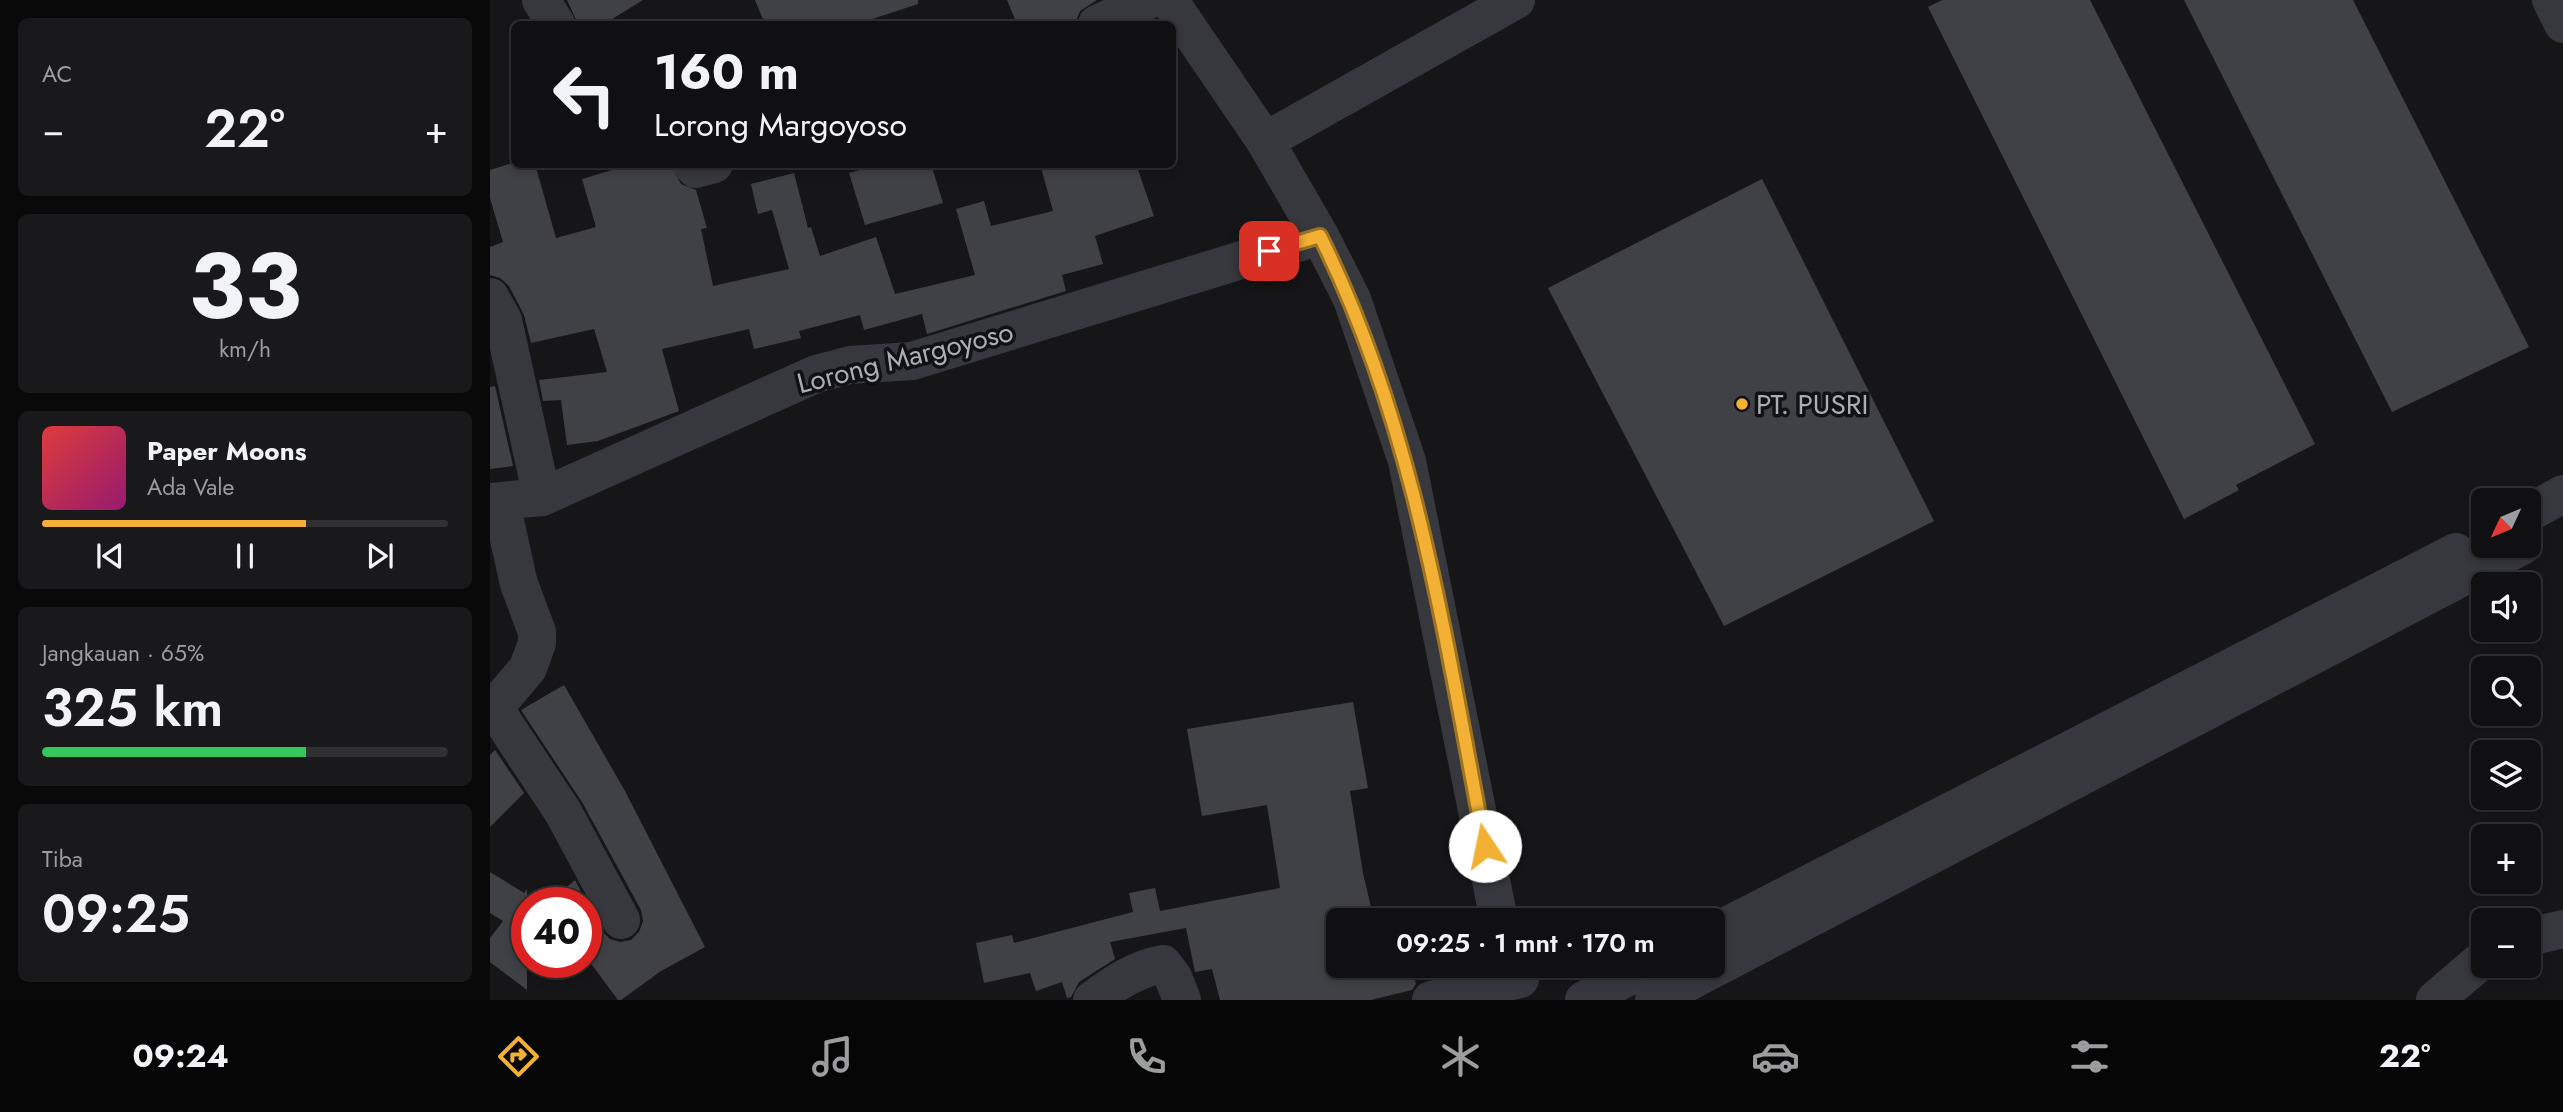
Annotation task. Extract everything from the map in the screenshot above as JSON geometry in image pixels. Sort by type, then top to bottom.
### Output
[{"type":"street","points":[[541,0],[554,21]]},
{"type":"street","points":[[1104,21],[1149,0]]},
{"type":"street","points":[[1169,0],[1265,141],[1320,236],[1352,299],[1406,461],[1497,908]]},
{"type":"street","points":[[1265,141],[1516,0]]},
{"type":"street","points":[[2551,0],[2563,24]]},
{"type":"street","name":"Lorong Margoyoso","points":[[496,503],[542,496],[817,374],[850,365],[912,361],[1320,236]]},
{"type":"street","points":[[490,297],[503,320],[542,496]]},
{"type":"street","points":[[2541,506],[2563,494]]},
{"type":"street","points":[[496,503],[519,584],[537,632],[537,643],[528,667],[492,711],[563,812],[621,920]]},
{"type":"street","points":[[2541,536],[2563,524]]},
{"type":"street","points":[[1725,927],[2471,545]]},
{"type":"street","points":[[1654,1000],[2499,558]]},
{"type":"street","points":[[2541,934],[2563,929]]},
{"type":"street","points":[[1092,1000],[1120,980],[1145,968],[1163,964],[1174,977],[1182,1000]]},
{"type":"street","points":[[2435,1000],[2471,969]]},
{"type":"street","points":[[1584,1000],[1626,978]]},
{"type":"street","points":[[1431,1000],[1510,982]]},
{"type":"building","points":[[567,0],[643,0],[609,21],[577,21]]},
{"type":"building","points":[[755,0],[918,0],[918,4],[866,21],[764,21]]},
{"type":"building","points":[[1007,0],[1097,0],[1080,11],[1076,21],[1016,21]]},
{"type":"building","points":[[1942,0],[2090,0],[2315,444],[2236,485],[2239,490],[2184,519],[1928,7]]},
{"type":"building","points":[[2184,0],[2353,0],[2529,347],[2392,412]]},
{"type":"building","points":[[509,164],[511,168],[536,168],[556,238],[596,227],[582,179],[619,168],[672,168],[681,184],[696,190],[707,228],[701,229],[713,286],[789,269],[772,210],[758,214],[751,184],[794,173],[808,228],[811,227],[820,256],[876,237],[895,294],[975,275],[956,209],[984,201],[991,226],[1053,211],[1041,168],[1137,168],[1154,216],[1095,236],[1103,264],[1062,275],[1066,291],[927,334],[922,314],[864,330],[860,315],[799,331],[801,338],[754,349],[749,329],[662,349],[679,411],[598,441],[567,445],[561,400],[543,401],[539,380],[607,372],[594,329],[531,343],[524,315],[509,286],[500,278],[490,275],[490,247],[503,242],[490,198],[490,170]]},
{"type":"building","points":[[866,168],[932,168],[943,203],[865,225],[849,173]]},
{"type":"building","name":"PT. PUSRI","points":[[1762,179],[1934,521],[1724,626],[1548,288]]},
{"type":"building","points":[[495,386],[513,466],[490,469],[490,387]]},
{"type":"building","points":[[564,685],[625,791],[705,947],[661,971],[621,1000],[618,1000],[602,978],[602,931],[610,939],[620,942],[631,940],[639,932],[643,921],[641,910],[582,802],[521,710]]},
{"type":"building","points":[[1353,702],[1368,788],[1350,791],[1371,908],[1326,908],[1326,978],[1414,978],[1416,984],[1412,990],[1371,1000],[1220,1000],[1212,969],[1195,972],[1186,928],[1110,942],[1115,959],[1079,982],[1071,997],[1067,998],[1062,982],[1036,991],[1030,973],[984,983],[976,943],[1012,935],[1014,943],[1133,912],[1129,893],[1155,888],[1160,911],[1280,888],[1267,805],[1202,816],[1187,729]]},
{"type":"building","points":[[495,750],[524,793],[490,827],[490,755]]},
{"type":"building","points":[[490,872],[514,887],[511,887],[511,978],[490,962],[490,938],[503,921],[490,913]]},
{"type":"building","points":[[575,880],[578,887],[567,887]]},
{"type":"building","points":[[511,978],[527,978],[527,990]]},
{"type":"place","name":"PT. PUSRI","points":[[1742,404]]},
{"type":"route","points":[[1269,251],[1320,236],[1352,299],[1406,461],[1485,846]]}]
